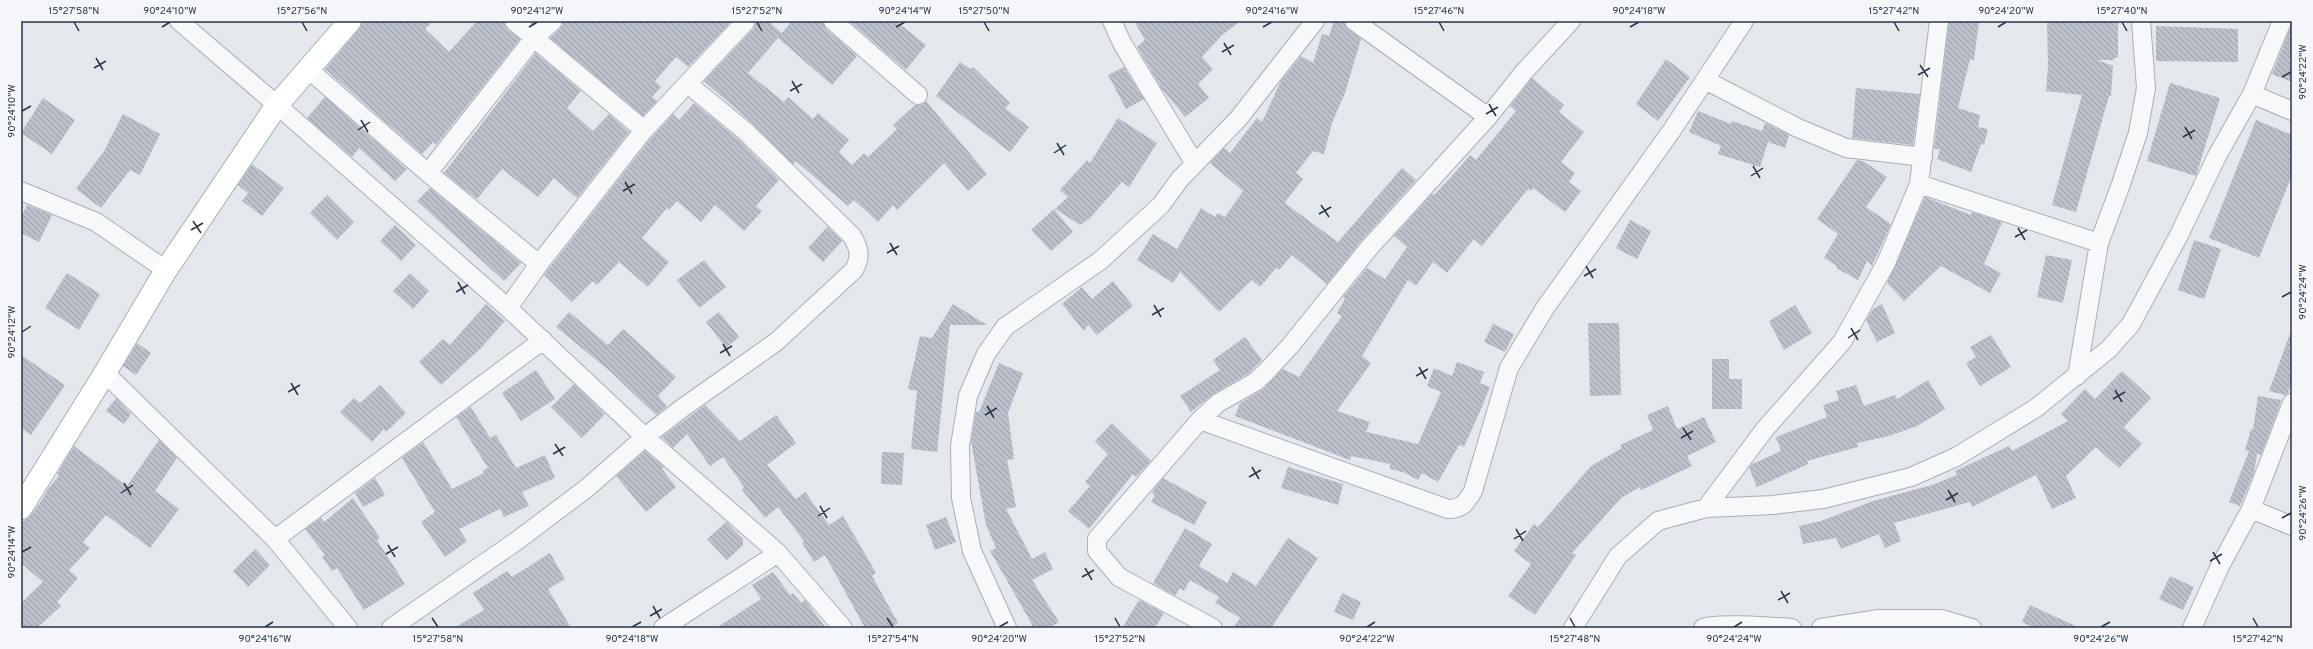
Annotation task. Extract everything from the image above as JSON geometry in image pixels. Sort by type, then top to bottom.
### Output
[{"type":"street","points":[[179,21],[508,308],[645,437],[778,553],[843,628]]},
{"type":"street","points":[[21,508],[105,373],[166,270],[277,105],[350,21]]},
{"type":"street","points":[[514,21],[644,130]]},
{"type":"street","points":[[428,173],[534,38],[553,21]]},
{"type":"street","points":[[508,308],[539,264],[644,130],[746,21]]},
{"type":"street","points":[[833,21],[918,95]]},
{"type":"street","points":[[1112,21],[1122,43],[1195,164]]},
{"type":"street","points":[[1007,628],[972,551],[961,498],[960,446],[968,396],[986,354],[1005,326],[1101,260],[1161,205],[1180,179],[1238,119],[1315,21]]},
{"type":"street","points":[[1354,21],[1488,117]]},
{"type":"street","points":[[1213,628],[1119,577],[1097,551],[1096,539],[1200,420],[1218,403],[1254,382],[1265,373],[1290,346],[1369,248],[1488,117],[1522,73],[1571,21]]},
{"type":"street","points":[[1200,420],[1448,510],[1457,509],[1464,505],[1472,491],[1509,368],[1545,308],[1705,80],[1744,21]]},
{"type":"street","points":[[1706,508],[1765,429],[1842,342],[1886,263],[1919,184],[1940,21]]},
{"type":"street","points":[[2077,376],[2099,243],[2138,133],[2146,88],[2141,21]]},
{"type":"street","points":[[1573,628],[1618,556],[1639,535],[1658,521],[1706,508],[1773,505],[1823,499],[1911,477],[1956,457],[2036,408],[2109,349],[2131,324],[2178,237],[2217,156],[2252,94],[2282,21]]},
{"type":"street","points":[[308,69],[428,173],[539,264]]},
{"type":"street","points":[[1705,80],[1798,128],[1846,148],[1923,157]]},
{"type":"street","points":[[391,628],[518,540],[587,488],[645,437],[776,342],[854,270],[860,259],[860,249],[852,236],[745,131],[688,84]]},
{"type":"street","points":[[2252,94],[2292,111]]},
{"type":"street","points":[[1919,184],[2099,243]]},
{"type":"street","points":[[21,190],[96,222],[166,270]]},
{"type":"street","points":[[275,539],[543,340]]},
{"type":"street","points":[[105,373],[275,539],[348,628]]},
{"type":"street","points":[[2192,628],[2220,566],[2251,509],[2292,403]]},
{"type":"street","points":[[2251,509],[2292,526]]},
{"type":"street","points":[[663,628],[778,553]]},
{"type":"street","points":[[1821,628],[1879,619],[1942,619],[1972,628]]},
{"type":"street","points":[[1703,628],[1706,626],[1724,625],[1792,628]]},
{"type":"building","points":[[362,21],[433,21],[425,29],[449,52],[477,21],[504,21],[507,29],[520,39],[436,145],[433,142],[422,154],[325,69],[359,29]]},
{"type":"building","points":[[563,21],[732,21],[688,67],[676,57],[655,81],[661,87],[652,97],[657,101],[643,116],[550,38],[560,29]]},
{"type":"building","points":[[756,21],[768,21],[782,33],[792,21],[823,21],[826,29],[857,56],[832,85],[778,38],[748,73],[784,102],[788,97],[813,119],[818,113],[849,140],[839,152],[852,165],[864,153],[868,157],[897,129],[893,125],[915,105],[921,105],[926,101],[987,174],[968,191],[944,163],[897,210],[893,205],[878,222],[854,200],[848,206],[796,161],[793,164],[752,123],[704,81],[754,28]]},
{"type":"building","points":[[849,21],[896,21],[926,45],[906,70]]},
{"type":"building","points":[[1134,21],[1241,21],[1222,35],[1202,57],[1213,69],[1198,84],[1209,98],[1185,117],[1162,89],[1137,47],[1145,40]]},
{"type":"building","points":[[1334,21],[1344,21],[1348,29],[1361,39],[1345,93],[1332,123],[1324,154],[1313,151],[1296,173],[1303,179],[1285,202],[1286,204],[1338,242],[1402,168],[1416,180],[1361,241],[1327,284],[1292,255],[1279,270],[1276,268],[1260,287],[1252,280],[1219,312],[1180,272],[1173,283],[1137,260],[1153,234],[1177,249],[1201,208],[1215,217],[1218,213],[1225,217],[1243,191],[1210,163],[1224,148],[1230,153],[1257,118],[1262,122],[1281,81],[1301,56],[1313,63],[1322,34],[1329,36]]},
{"type":"building","points":[[1949,21],[1979,21],[1974,60],[1970,59],[1958,108],[1980,115],[1978,127],[1988,129],[1984,145],[1981,144],[1971,172],[1937,159],[1940,149],[1934,149]]},
{"type":"building","points":[[2047,21],[2118,21],[2118,57],[2114,58],[2114,60],[2098,60],[2113,66],[2111,96],[2109,96],[2076,212],[2052,205],[2082,95],[2046,91],[2048,66]]},
{"type":"building","points":[[2292,23],[2292,82],[2272,74]]},
{"type":"building","points":[[2156,26],[2238,29],[2238,62],[2156,61]]},
{"type":"building","points":[[536,53],[581,91],[567,108],[593,131],[609,114],[629,132],[577,198],[554,178],[538,197],[502,169],[477,199],[444,173]]},
{"type":"building","points":[[1666,59],[1690,77],[1658,121],[1636,104]]},
{"type":"building","points":[[960,62],[970,69],[973,67],[1010,103],[1005,108],[1029,127],[1010,152],[936,96]]},
{"type":"building","points":[[1124,67],[1144,99],[1126,109],[1108,75]]},
{"type":"building","points":[[1532,78],[1564,105],[1559,112],[1584,132],[1561,162],[1575,173],[1569,182],[1581,191],[1565,212],[1533,188],[1531,191],[1528,189],[1482,246],[1474,239],[1447,273],[1433,262],[1416,286],[1408,280],[1362,356],[1371,363],[1337,411],[1370,422],[1366,432],[1418,444],[1441,392],[1427,386],[1434,368],[1452,376],[1457,362],[1484,372],[1480,383],[1490,387],[1481,409],[1464,447],[1459,445],[1438,482],[1422,473],[1418,480],[1403,472],[1390,469],[1390,464],[1351,456],[1350,460],[1235,416],[1240,403],[1262,390],[1283,369],[1299,377],[1342,316],[1337,313],[1345,299],[1343,297],[1367,268],[1385,279],[1407,247],[1394,236],[1470,155],[1476,160],[1516,111],[1510,106]]},
{"type":"building","points":[[2170,83],[2220,98],[2196,176],[2147,161]]},
{"type":"building","points":[[1856,88],[1920,94],[1913,145],[1852,138]]},
{"type":"building","points":[[325,97],[407,169],[395,181],[359,148],[352,157],[307,118]]},
{"type":"building","points":[[43,98],[75,120],[52,154],[21,133]]},
{"type":"building","points":[[694,103],[738,139],[779,180],[756,206],[762,211],[744,231],[715,205],[701,222],[677,201],[669,210],[667,208],[642,238],[669,262],[648,287],[619,262],[597,285],[593,281],[572,302],[544,275],[652,137],[673,114],[679,120]]},
{"type":"building","points":[[1698,111],[1731,124],[1732,121],[1762,131],[1765,123],[1789,135],[1785,148],[1768,142],[1760,167],[1718,154],[1721,146],[1689,132]]},
{"type":"building","points":[[123,114],[160,134],[140,175],[130,170],[101,208],[76,189],[104,151]]},
{"type":"building","points":[[1118,118],[1157,143],[1129,187],[1122,182],[1090,218],[1080,225],[1055,209],[1068,197],[1060,190],[1087,160],[1090,163]]},
{"type":"building","points":[[2256,120],[2292,135],[2292,175],[2259,258],[2209,238]]},
{"type":"building","points":[[1857,160],[1863,161],[1887,177],[1866,207],[1891,224],[1872,266],[1867,261],[1858,280],[1836,268],[1837,266],[1824,258],[1838,234],[1817,219]]},
{"type":"building","points":[[252,164],[284,188],[262,216],[242,201],[248,193],[238,185]]},
{"type":"building","points":[[430,188],[521,263],[504,281],[417,201]]},
{"type":"building","points":[[327,195],[354,222],[337,240],[310,213]]},
{"type":"building","points":[[1925,197],[1971,215],[1972,212],[2002,222],[1984,264],[2001,273],[1990,293],[1941,266],[1904,301],[1887,283]]},
{"type":"building","points":[[27,205],[52,215],[39,242],[21,233],[21,218]]},
{"type":"building","points":[[1054,209],[1073,232],[1051,251],[1031,230]]},
{"type":"building","points":[[1630,220],[1651,231],[1637,259],[1616,248]]},
{"type":"building","points":[[395,225],[416,245],[401,261],[380,241]]},
{"type":"building","points":[[827,227],[842,241],[823,262],[808,248]]},
{"type":"building","points":[[2194,240],[2221,249],[2204,299],[2178,290]]},
{"type":"building","points":[[2046,255],[2072,260],[2063,303],[2037,297]]},
{"type":"building","points":[[704,260],[726,287],[699,308],[677,280]]},
{"type":"building","points":[[67,273],[100,294],[79,330],[45,308]]},
{"type":"building","points":[[410,273],[429,291],[413,309],[393,291]]},
{"type":"building","points":[[1113,281],[1133,306],[1097,335],[1088,325],[1084,331],[1062,304],[1082,287],[1092,299]]},
{"type":"building","points":[[486,304],[505,321],[481,348],[441,385],[419,362],[443,339],[450,345]]},
{"type":"building","points":[[953,304],[987,325],[950,325],[937,452],[911,449],[917,391],[908,389],[920,336],[932,338]]},
{"type":"building","points":[[1882,304],[1895,333],[1877,342],[1866,320],[1873,309]]},
{"type":"building","points":[[1795,305],[1812,333],[1784,350],[1769,321]]},
{"type":"building","points":[[569,312],[608,345],[623,329],[676,377],[658,396],[667,406],[656,415],[611,372],[556,327]]},
{"type":"building","points":[[719,312],[739,337],[726,348],[706,322]]},
{"type":"building","points":[[1588,323],[1619,323],[1621,395],[1590,396]]},
{"type":"building","points":[[1493,324],[1514,334],[1505,352],[1484,342]]},
{"type":"building","points":[[2291,331],[2292,379],[2288,394],[2285,395],[2269,391]]},
{"type":"building","points":[[1991,335],[2011,367],[1980,386],[1966,363],[1976,357],[1970,347]]},
{"type":"building","points":[[1245,337],[1262,360],[1249,373],[1213,394],[1191,412],[1180,396],[1220,370],[1213,360]]},
{"type":"building","points":[[137,343],[151,353],[136,375],[123,366]]},
{"type":"building","points":[[21,355],[65,385],[31,435],[21,428]]},
{"type":"building","points":[[1712,359],[1729,359],[1729,379],[1742,379],[1742,409],[1712,409]]},
{"type":"building","points":[[999,363],[1023,373],[1008,413],[1014,459],[1007,460],[1016,507],[1006,509],[1032,559],[1045,552],[1053,569],[1032,580],[1059,622],[1049,628],[1034,628],[990,551],[996,548],[986,525],[971,441],[976,412],[979,412]]},
{"type":"building","points":[[536,370],[555,399],[521,421],[502,393]]},
{"type":"building","points":[[2122,371],[2151,398],[2124,427],[2142,444],[2119,468],[2096,447],[2066,476],[2076,498],[2052,509],[2036,475],[1972,507],[1970,502],[1894,523],[1901,541],[1885,548],[1879,534],[1841,549],[1836,538],[1803,544],[1799,526],[1821,521],[1873,501],[1932,485],[1957,475],[1955,471],[2009,446],[2012,451],[2068,421],[2061,414],[2085,389],[2095,399]]},
{"type":"building","points":[[1928,380],[1945,409],[1917,426],[1889,436],[1857,443],[1858,447],[1807,461],[1808,464],[1757,487],[1749,468],[1752,464],[1781,451],[1776,437],[1827,417],[1823,405],[1839,400],[1836,391],[1856,385],[1864,406],[1895,395],[1897,399]]},
{"type":"building","points":[[574,384],[605,414],[582,438],[551,407]]},
{"type":"building","points":[[380,385],[406,413],[386,432],[384,429],[372,442],[340,412],[354,398],[360,403]]},
{"type":"building","points":[[2258,396],[2281,400],[2261,455],[2255,453],[2257,454],[2254,473],[2240,506],[2229,502],[2249,451],[2245,450],[2251,429],[2253,430]]},
{"type":"building","points":[[116,398],[131,414],[124,424],[106,411]]},
{"type":"building","points":[[705,405],[740,441],[776,415],[796,443],[767,465],[796,499],[805,492],[829,525],[843,516],[876,573],[872,576],[898,623],[890,628],[865,628],[825,555],[814,562],[802,543],[804,541],[778,507],[765,518],[742,490],[744,487],[723,457],[710,466],[687,434],[673,448],[662,437]]},
{"type":"building","points":[[1668,406],[1677,429],[1704,417],[1716,442],[1687,456],[1692,466],[1641,490],[1640,487],[1621,498],[1572,553],[1576,555],[1535,615],[1508,596],[1531,564],[1514,551],[1534,524],[1538,527],[1591,466],[1622,448],[1620,445],[1653,430],[1647,415]]},
{"type":"building","points":[[471,407],[490,438],[496,435],[516,468],[545,455],[555,478],[522,492],[529,506],[504,517],[500,509],[459,529],[467,541],[445,557],[421,522],[435,512],[402,458],[423,442],[452,489],[484,473],[483,470],[488,468],[456,417]]},
{"type":"building","points":[[1112,423],[1151,461],[1136,477],[1133,474],[1089,529],[1068,511],[1090,486],[1085,482],[1108,454],[1095,441]]},
{"type":"building","points":[[159,440],[177,458],[155,491],[179,509],[150,548],[106,515],[83,542],[90,548],[69,570],[78,578],[57,602],[61,606],[37,628],[21,628],[21,603],[43,582],[21,563],[21,523],[31,515],[48,489],[59,476],[57,474],[74,446],[127,486]]},
{"type":"building","points":[[645,451],[664,467],[662,469],[676,487],[646,512],[616,476]]},
{"type":"building","points":[[882,452],[904,453],[902,485],[881,484]]},
{"type":"building","points":[[1288,467],[1343,484],[1338,505],[1281,488]]},
{"type":"building","points":[[375,478],[385,495],[363,507],[355,493]]},
{"type":"building","points":[[1163,478],[1207,502],[1194,525],[1151,502],[1155,495],[1152,492]]},
{"type":"building","points":[[353,498],[380,538],[377,540],[405,584],[364,610],[337,568],[332,571],[322,557],[325,555],[305,529],[321,518],[324,522]]},
{"type":"building","points":[[946,517],[956,542],[935,550],[926,525]]},
{"type":"building","points":[[726,522],[743,539],[743,545],[727,560],[707,539]]},
{"type":"building","points":[[1185,528],[1212,544],[1199,566],[1227,583],[1233,572],[1256,586],[1288,538],[1318,558],[1271,628],[1233,628],[1240,618],[1215,603],[1219,597],[1190,580],[1184,591],[1180,588],[1175,596],[1153,583]]},
{"type":"building","points":[[255,549],[270,565],[248,587],[233,571]]},
{"type":"building","points":[[550,553],[565,579],[548,589],[571,628],[454,628],[484,610],[473,593],[507,571],[512,577]]},
{"type":"building","points":[[773,572],[790,595],[793,593],[801,603],[805,600],[826,628],[716,628],[761,599],[752,585]]},
{"type":"building","points":[[2170,576],[2194,587],[2183,610],[2159,599]]},
{"type":"building","points":[[1342,593],[1361,602],[1353,620],[1334,612]]},
{"type":"building","points":[[1139,600],[1164,613],[1155,628],[1122,628]]},
{"type":"building","points":[[2030,605],[2080,628],[2034,628],[2022,622]]}]
